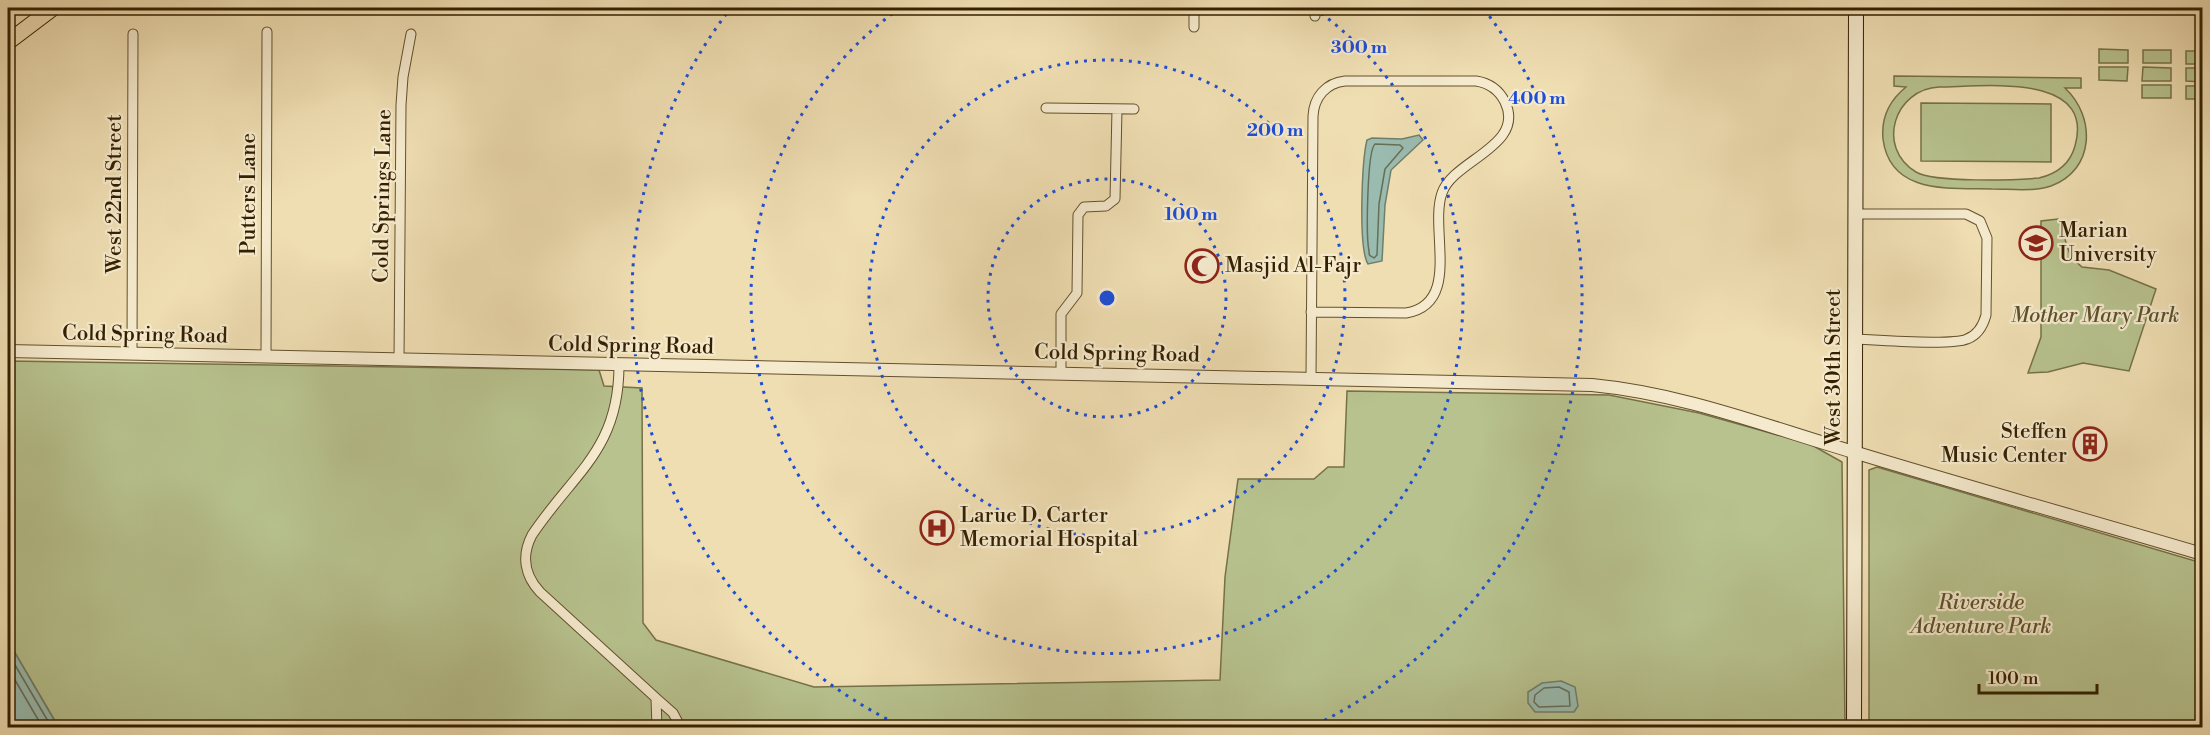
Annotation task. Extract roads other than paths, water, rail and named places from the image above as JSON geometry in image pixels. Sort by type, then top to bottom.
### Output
[{"type":"main road","points":[[8,42],[53,8]]},
{"type":"main road","name":"West 30th Street","points":[[1854,728],[1856,8]]},
{"type":"street","points":[[1194,8],[1194,27]]},
{"type":"street","name":"Putters Lane","points":[[266,357],[267,32]]},
{"type":"street","name":"West 22nd Street","points":[[132,354],[133,34]]},
{"type":"street","name":"Cold Springs Lane","points":[[399,360],[403,77],[411,34]]},
{"type":"street","points":[[1311,312],[1406,314],[1429,302],[1439,281],[1441,195],[1453,175],[1493,145],[1503,133],[1508,116],[1506,105],[1497,90],[1476,81],[1345,81],[1324,89],[1314,107],[1311,312],[1311,378]]},
{"type":"street","points":[[1046,108],[1134,109]]},
{"type":"street","points":[[1061,372],[1061,314],[1077,293],[1078,215],[1086,206],[1106,206],[1115,199],[1117,108]]},
{"type":"street","points":[[1855,339],[1959,342],[1975,334],[1983,325],[1986,315],[1987,238],[1980,221],[1966,214],[1856,214]]},
{"type":"street","name":"Cold Spring Road","points":[[8,351],[1559,383],[1625,389],[1718,408],[1854,453],[2202,554]]},
{"type":"street","points":[[620,365],[618,400],[613,418],[585,468],[532,535],[527,545],[526,564],[529,578],[540,592],[673,713],[681,728]]},
{"type":"street","points":[[656,698],[657,728]]},
{"type":"water","points":[[1419,135],[1423,140],[1391,170],[1385,205],[1382,261],[1368,264],[1362,223],[1362,184],[1367,140],[1372,138],[1402,139]]},
{"type":"water","points":[[8,641],[56,723],[59,727],[8,727]]},
{"type":"water","points":[[1561,681],[1575,687],[1578,706],[1574,712],[1535,712],[1528,703],[1528,692],[1542,683]]},
{"type":"place","name":"Marian University","points":[[2036,243]]},
{"type":"place","name":"Masjid Al-Fajr","points":[[1202,266]]},
{"type":"place","name":"Steffen Music Center","points":[[2090,444]]},
{"type":"place","name":"Larue D. Carter Memorial Hospital","points":[[937,528]]},
{"type":"park label","name":"Mother Mary Park","points":[[2095,316]]},
{"type":"park label","name":"Riverside Adventure Park","points":[[1981,615]]}]
